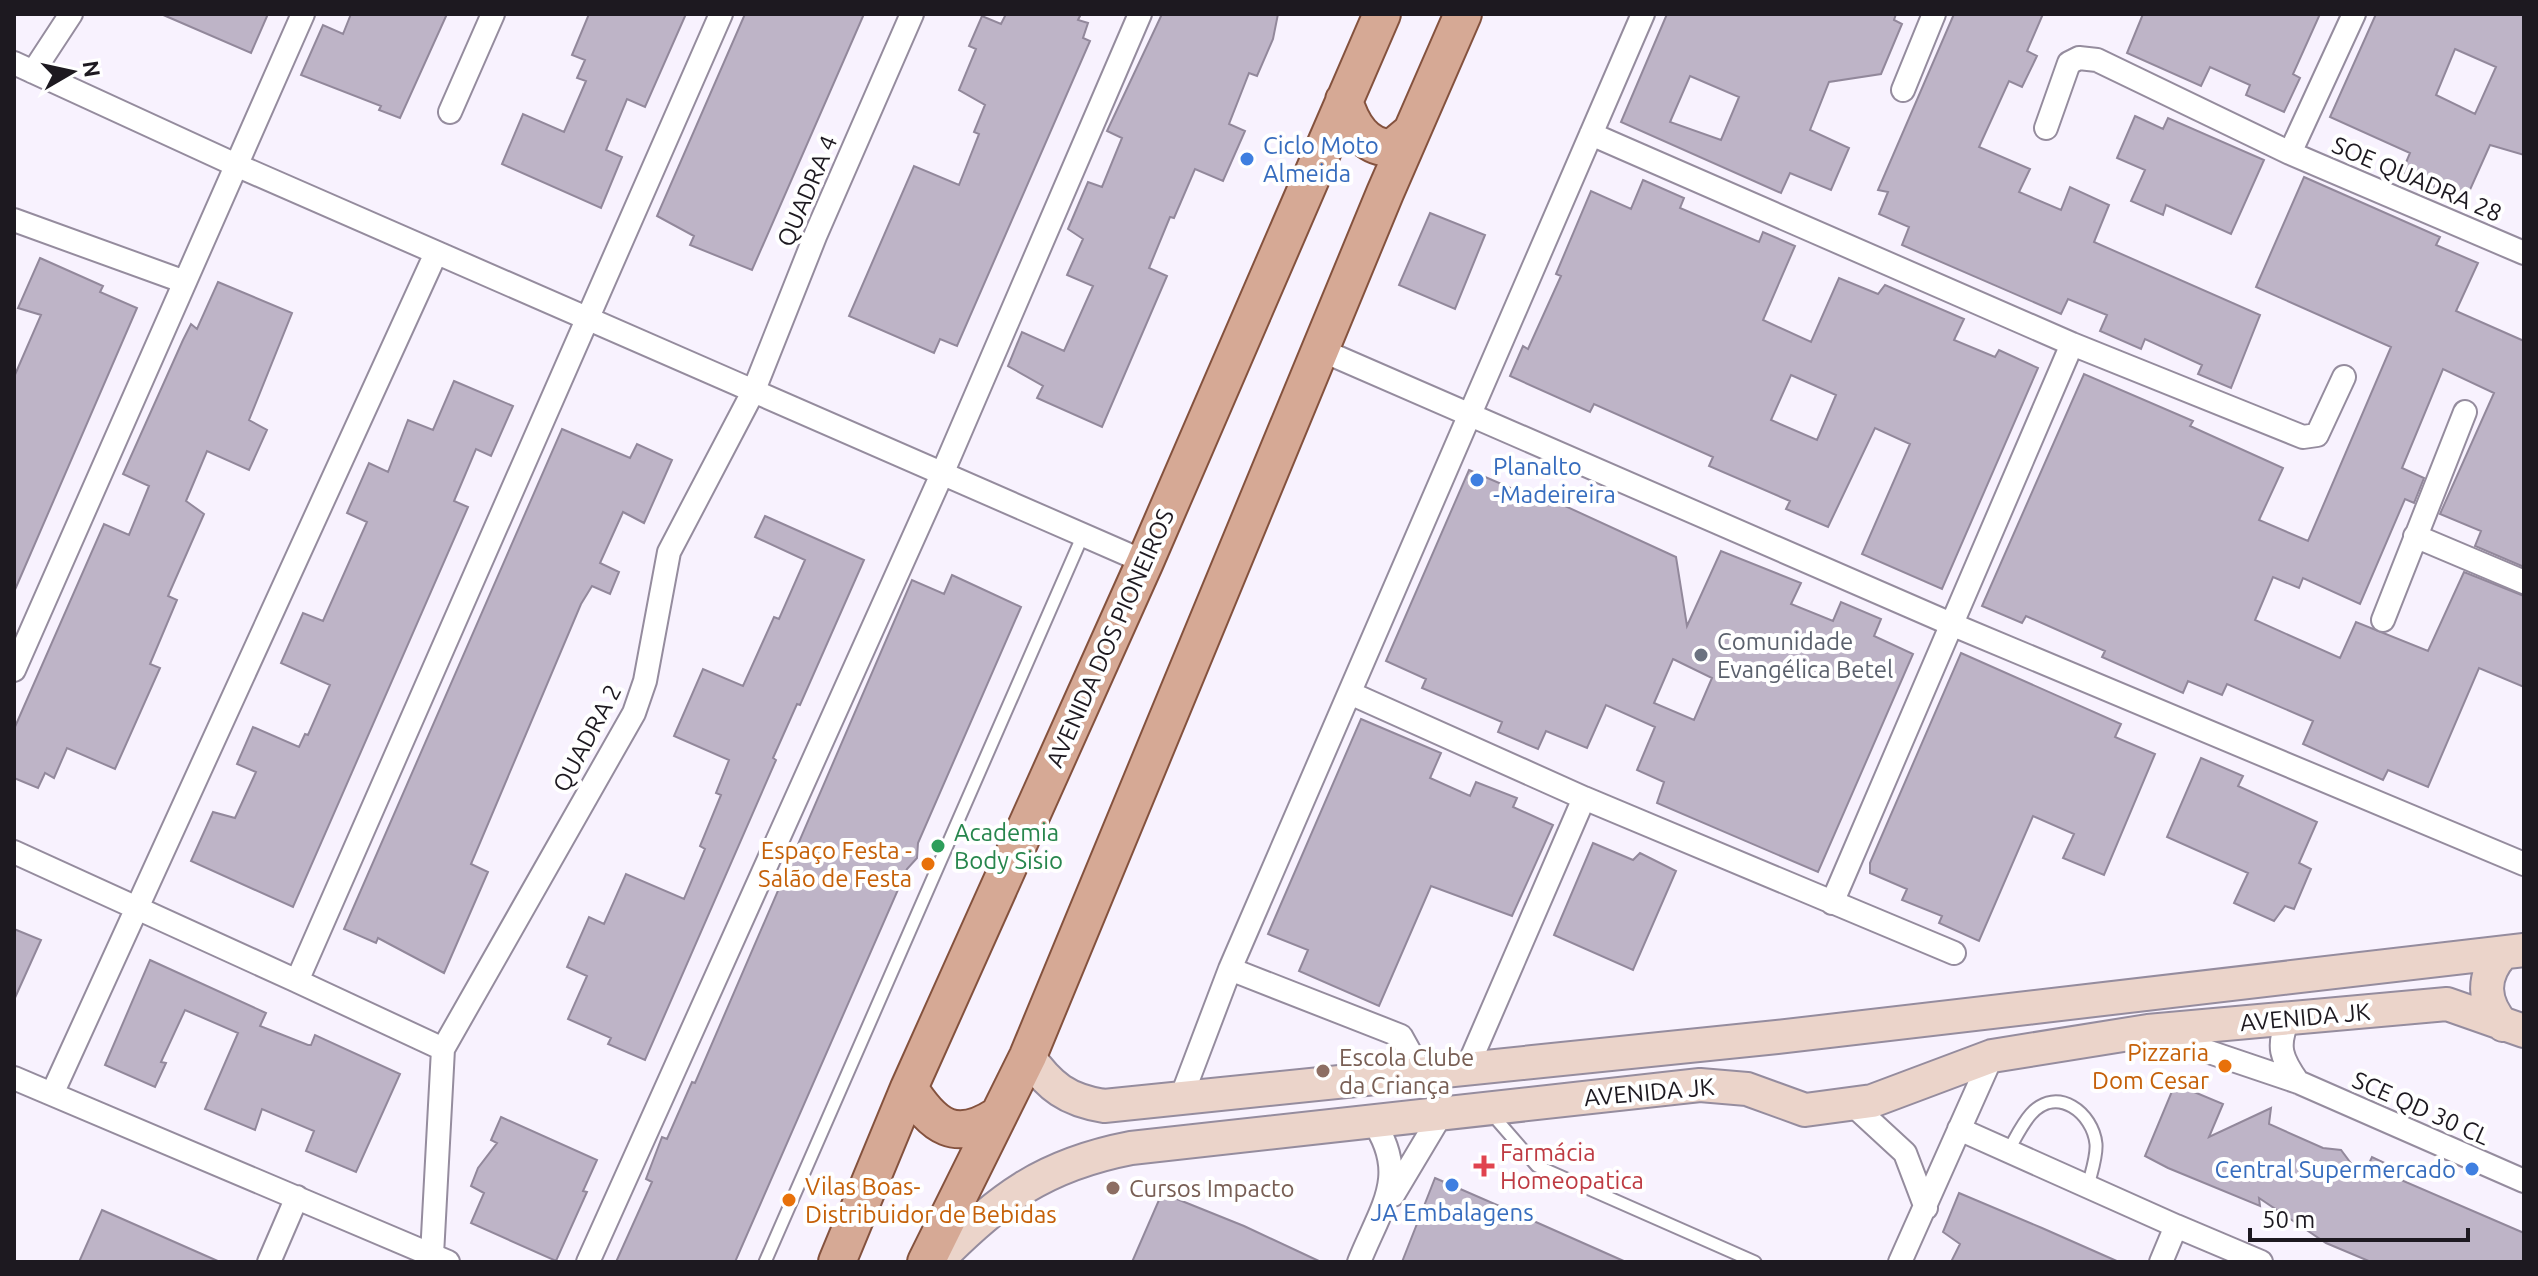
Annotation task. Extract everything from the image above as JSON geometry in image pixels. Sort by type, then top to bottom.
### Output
[{"type":"main road","name":"AVENIDA DOS PIONEIROS","points":[[837,1262],[909,1088],[1145,562],[1382,14]]},
{"type":"main road","points":[[926,1262],[1028,1056],[1410,133],[1463,14]]},
{"type":"main road","points":[[1344,100],[1353,127],[1375,144],[1392,148],[1410,133]]},
{"type":"main road","points":[[1313,174],[1334,158],[1354,160],[1370,167],[1385,193]]},
{"type":"main road","points":[[2513,952],[2491,965],[2486,988],[2491,1006],[2514,1028]]},
{"type":"main road","name":"AVENIDA JK","points":[[1028,1056],[1049,1085],[1082,1102],[1104,1106],[1468,1066],[1777,1037],[2513,952]]},
{"type":"main road","name":"AVENIDA JK","points":[[936,1262],[1008,1197],[1054,1169],[1094,1155],[1372,1120],[1700,1085],[1747,1089],[1805,1110],[1854,1106],[1992,1056],[2148,1031],[2289,1018],[2447,1004],[2514,1028]]},
{"type":"main road","points":[[1772,1098],[1764,1088],[1761,1066],[1765,1047],[1777,1037]]},
{"type":"main road","points":[[909,1088],[932,1119],[944,1127],[977,1129],[997,1116]]},
{"type":"street","points":[[71,14],[24,68],[585,319],[1145,562]]},
{"type":"street","points":[[14,670],[303,14]]},
{"type":"street","points":[[450,112],[493,14]]},
{"type":"street","points":[[297,981],[721,14]]},
{"type":"street","name":"QUADRA 4","points":[[754,390],[816,234],[912,14]]},
{"type":"street","points":[[588,1262],[942,474],[1140,14]]},
{"type":"street","points":[[1181,1098],[1230,969],[1352,694],[1643,14]]},
{"type":"street","points":[[1903,90],[1934,14]]},
{"type":"street","name":"SOE QUADRA 28","points":[[2290,153],[2354,14]]},
{"type":"street","name":"SOE QUADRA 28","points":[[2046,128],[2069,63],[2079,58],[2097,60],[2290,153],[2524,253]]},
{"type":"street","points":[[1591,134],[2072,344],[2303,437],[2317,435],[2344,377]]},
{"type":"street","points":[[14,220],[185,282]]},
{"type":"street","points":[[52,1094],[436,253]]},
{"type":"street","points":[[1832,903],[2072,344]]},
{"type":"street","points":[[1321,350],[1951,624],[2524,864]]},
{"type":"street","name":"QUADRA 2","points":[[443,1049],[634,713],[645,681],[669,552],[754,390]]},
{"type":"street","points":[[2383,620],[2465,412]]},
{"type":"street","points":[[2415,536],[2524,582]]},
{"type":"street","points":[[1352,694],[1584,798],[1954,953]]},
{"type":"street","points":[[1468,1066],[1584,798]]},
{"type":"street","points":[[14,852],[443,1049],[440,1258],[14,1078]]},
{"type":"street","points":[[1230,969],[1401,1036],[1421,1072]]},
{"type":"street","points":[[2289,1018],[2280,1037],[2284,1062],[2298,1082]]},
{"type":"street","name":"SCE QD 30 CL","points":[[2148,1031],[2298,1082],[2524,1181]]},
{"type":"street","points":[[1900,1262],[1992,1056]]},
{"type":"street","points":[[1854,1106],[1905,1153],[1926,1208]]},
{"type":"street","points":[[1374,1226],[1442,1113]]},
{"type":"street","points":[[1359,1262],[1392,1173],[1388,1143],[1372,1120]]},
{"type":"street","points":[[1959,1129],[2261,1262]]},
{"type":"street","points":[[269,1262],[297,1197]]},
{"type":"street","points":[[2161,1262],[2176,1226]]},
{"type":"lane","points":[[765,1262],[1083,535]]},
{"type":"lane","points":[[2008,1151],[2031,1113],[2047,1104],[2063,1102],[2081,1110],[2093,1126],[2097,1147],[2088,1186]]},
{"type":"lane","points":[[1487,1108],[1537,1166],[1755,1262]]},
{"type":"building","points":[[161,14],[268,14],[251,53]]},
{"type":"building","points":[[351,14],[447,14],[400,118],[379,110],[381,106],[301,75],[323,25],[343,34]]},
{"type":"building","points":[[589,14],[686,14],[645,107],[627,99],[606,150],[622,157],[601,208],[502,164],[523,114],[564,132],[586,81],[577,78],[585,60],[572,55]]},
{"type":"building","points":[[745,14],[864,14],[752,270],[690,245],[694,236],[657,216]]},
{"type":"building","points":[[1006,14],[1081,14],[1078,20],[1088,23],[1083,38],[1090,41],[957,346],[940,339],[934,353],[849,316],[914,166],[959,185],[979,134],[974,132],[985,105],[959,90],[976,49],[969,46],[982,16],[1001,24]]},
{"type":"building","points":[[1162,14],[1278,14],[1273,39],[1257,76],[1249,73],[1229,124],[1245,131],[1223,181],[1195,169],[1174,218],[1170,217],[1149,268],[1167,276],[1102,427],[1037,398],[1043,386],[1008,366],[1022,332],[1064,351],[1093,286],[1067,275],[1083,239],[1068,229],[1088,182],[1102,187],[1122,138],[1107,131]]},
{"type":"building","points":[[1667,14],[1896,14],[1894,20],[1902,24],[1881,74],[1829,82],[1810,130],[1849,148],[1831,190],[1790,173],[1781,193],[1621,122]],"holes":[[[1690,76],[1739,97],[1721,140],[1670,122]]]},
{"type":"building","points":[[1954,14],[2043,14],[2027,51],[2037,56],[2022,87],[2009,81],[1979,147],[2030,169],[2019,192],[2061,210],[2070,187],[2109,205],[2094,242],[2260,315],[2231,388],[2198,374],[2202,365],[2145,339],[2141,349],[2100,331],[2107,315],[2068,299],[2061,314],[1902,245],[1909,227],[1879,214],[1888,192],[1878,190]]},
{"type":"building","points":[[2143,14],[2320,14],[2293,74],[2300,78],[2284,112],[2246,95],[2250,85],[2210,67],[2201,86],[2127,53]]},
{"type":"building","points":[[2376,14],[2524,14],[2524,155],[2490,145],[2465,201],[2402,172],[2410,153],[2330,117]],"holes":[[[2455,49],[2496,67],[2475,114],[2436,95]]]},
{"type":"building","points":[[2135,116],[2163,129],[2168,118],[2264,160],[2231,234],[2166,205],[2163,215],[2131,201],[2145,170],[2117,158]]},
{"type":"building","points":[[2304,177],[2440,237],[2436,245],[2478,263],[2456,311],[2524,341],[2524,567],[2475,546],[2481,531],[2440,514],[2494,393],[2443,369],[2402,468],[2424,478],[2414,503],[2405,499],[2360,604],[2303,578],[2299,588],[2273,577],[2255,620],[2340,658],[2356,622],[2428,651],[2464,572],[2524,596],[2524,687],[2479,668],[2428,787],[2388,770],[2383,780],[2303,744],[2313,721],[2227,684],[2222,695],[2188,681],[2183,693],[2102,657],[2105,651],[2026,616],[2022,623],[1982,606],[2084,374],[2193,421],[2190,426],[2283,468],[2259,520],[2308,541],[2391,347],[2256,287]]},
{"type":"building","points":[[1643,180],[1684,198],[1680,208],[1759,242],[1763,232],[1795,246],[1763,320],[1811,342],[1839,278],[1878,294],[1885,285],[1964,319],[1954,340],[1995,357],[1999,350],[2038,368],[1942,589],[1862,554],[1910,444],[1875,428],[1828,527],[1786,509],[1790,501],[1709,466],[1713,457],[1594,404],[1590,412],[1510,376],[1523,346],[1528,349],[1561,276],[1556,274],[1591,191],[1631,209]],"holes":[[[1791,375],[1836,395],[1817,440],[1771,420]]]},
{"type":"building","points":[[1430,213],[1485,235],[1455,309],[1399,285]]},
{"type":"building","points":[[40,258],[103,286],[100,292],[137,308],[14,592],[14,377],[41,315],[18,308]]},
{"type":"building","points":[[218,282],[292,313],[249,420],[267,430],[249,470],[207,451],[186,501],[204,514],[168,596],[177,600],[150,664],[160,668],[115,769],[67,748],[54,778],[45,773],[38,788],[14,778],[14,729],[104,524],[129,535],[149,486],[123,474],[183,340],[191,324],[197,329]]},
{"type":"building","points":[[454,381],[513,406],[491,456],[476,449],[454,501],[468,507],[293,907],[191,861],[213,812],[235,818],[256,772],[237,764],[253,727],[299,747],[305,734],[308,735],[330,685],[281,663],[303,613],[323,621],[367,522],[347,513],[369,463],[388,472],[408,420],[433,430]]},
{"type":"building","points":[[562,429],[630,458],[637,444],[672,460],[644,523],[623,512],[600,563],[619,572],[610,594],[592,586],[581,604],[471,864],[488,872],[444,973],[378,938],[376,943],[344,929]]},
{"type":"building","points":[[1469,470],[1550,505],[1552,500],[1676,557],[1687,626],[1721,551],[1801,583],[1791,604],[1833,621],[1841,602],[1881,619],[1874,636],[1913,654],[1818,872],[1657,803],[1664,782],[1637,770],[1655,727],[1606,705],[1587,748],[1546,731],[1538,749],[1498,732],[1502,722],[1422,688],[1426,679],[1386,661]],"holes":[[[1673,659],[1712,678],[1694,720],[1654,703]]]},
{"type":"building","points":[[765,516],[864,560],[800,705],[797,704],[773,758],[776,760],[645,1060],[608,1044],[611,1038],[568,1019],[587,976],[567,967],[589,917],[604,924],[626,874],[684,899],[705,849],[700,846],[721,795],[716,793],[729,760],[674,736],[703,669],[743,686],[774,617],[779,619],[805,560],[755,537]]},
{"type":"building","points":[[952,575],[1021,607],[918,843],[917,858],[907,869],[735,1262],[616,1262],[652,1182],[646,1179],[662,1137],[667,1139],[692,1082],[695,1083],[912,580],[944,594]]},
{"type":"building","points":[[1961,653],[2121,724],[2115,737],[2155,754],[2104,875],[2063,858],[2074,834],[2033,816],[1979,941],[1939,923],[1942,916],[1902,900],[1907,889],[1870,873],[1870,863]]},
{"type":"building","points":[[1361,719],[1441,753],[1430,778],[1470,796],[1476,782],[1517,798],[1513,807],[1553,825],[1512,916],[1431,886],[1379,1006],[1299,971],[1308,950],[1268,934]]},
{"type":"building","points":[[2201,758],[2243,776],[2238,786],[2317,822],[2299,863],[2311,869],[2294,909],[2285,906],[2274,921],[2234,903],[2248,873],[2167,837]]},
{"type":"building","points":[[1593,843],[1633,860],[1640,853],[1676,871],[1633,970],[1554,935]]},
{"type":"building","points":[[14,929],[41,940],[14,1000]]},
{"type":"building","points":[[150,960],[266,1013],[260,1026],[308,1045],[311,1045],[315,1035],[400,1074],[356,1172],[306,1151],[314,1131],[262,1109],[255,1130],[205,1109],[238,1033],[185,1010],[161,1062],[166,1063],[155,1087],[105,1065]]},
{"type":"building","points":[[2175,1084],[2223,1104],[2209,1137],[2271,1108],[2269,1124],[2323,1148],[2341,1150],[2362,1178],[2372,1157],[2404,1172],[2401,1180],[2524,1233],[2524,1262],[2371,1262],[2326,1243],[2259,1198],[2260,1206],[2168,1168],[2145,1156]]},
{"type":"building","points":[[501,1117],[597,1160],[583,1191],[587,1192],[556,1261],[471,1223],[484,1193],[471,1186],[478,1168],[497,1143],[491,1140]]},
{"type":"building","points":[[1435,1178],[1529,1219],[1626,1262],[1402,1262]]},
{"type":"building","points":[[1162,1193],[1244,1226],[1321,1262],[1132,1262]]},
{"type":"building","points":[[1959,1193],[2119,1262],[1951,1262],[1960,1244],[1943,1232]]},
{"type":"building","points":[[102,1210],[220,1262],[79,1262]]},
{"type":"place","name":"Ciclo Moto Almeida","points":[[1247,159]]},
{"type":"place","name":"Planalto -Madeireira","points":[[1477,480]]},
{"type":"place","name":"Comunidade Evangélica Betel","points":[[1701,655]]},
{"type":"place","name":"Academia Body Sisio","points":[[938,846]]},
{"type":"place","name":"Espaço Festa - Salão de Festa","points":[[928,864]]},
{"type":"place","name":"Pizzaria Dom Cesar","points":[[2225,1066]]},
{"type":"place","name":"Escola Clube da Criança","points":[[1323,1071]]},
{"type":"place","name":"Farmácia Homeopatica","points":[[1484,1166]]},
{"type":"place","name":"Central Supermercado","points":[[2472,1169]]},
{"type":"place","name":"JA Embalagens","points":[[1452,1185]]},
{"type":"place","name":"Cursos Impacto","points":[[1113,1188]]},
{"type":"place","name":"Vilas Boas- Distribuidor de Bebidas","points":[[789,1200]]}]
